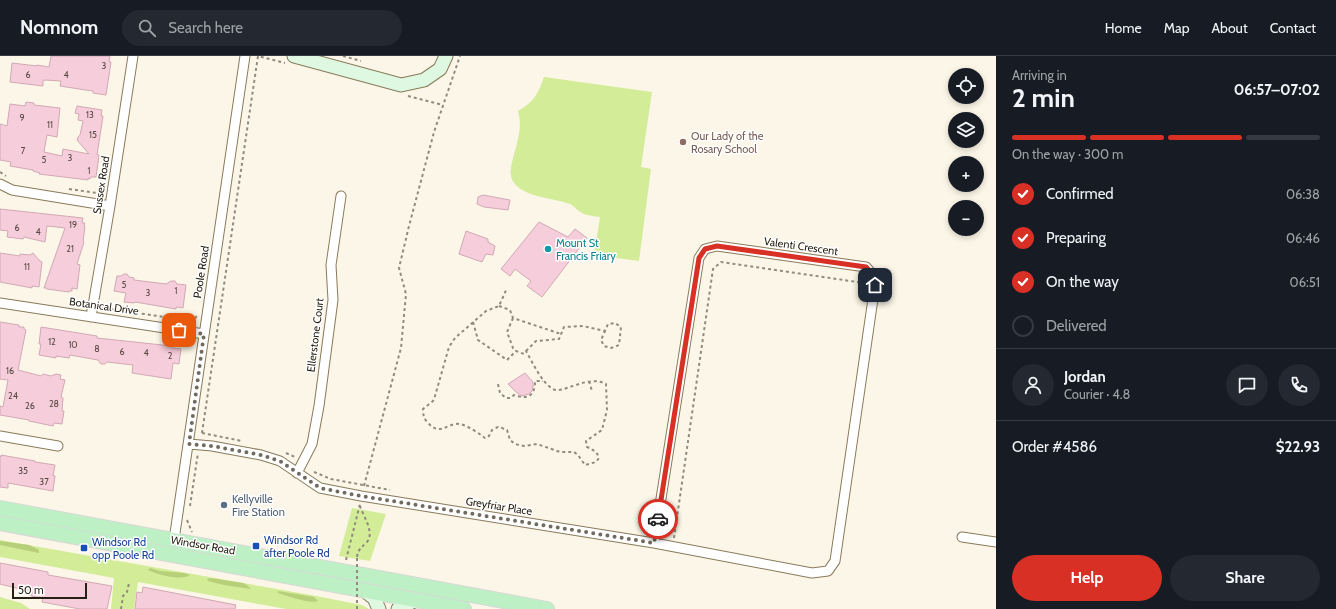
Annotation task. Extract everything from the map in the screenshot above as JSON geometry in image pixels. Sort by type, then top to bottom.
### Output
[{"type":"main road","name":"Windsor Road","points":[[0,508],[547,609]]},
{"type":"main road","name":"Windsor Road","points":[[0,523],[464,609]]},
{"type":"street","name":"Sussex Road","points":[[91,317],[110,206],[132,56]]},
{"type":"street","name":"Poole Road","points":[[174,540],[245,56]]},
{"type":"street","points":[[291,60],[401,85],[424,80],[440,69],[446,56]]},
{"type":"street","points":[[0,184],[12,190],[110,206]]},
{"type":"street","name":"Ellerstone Court","points":[[297,473],[312,444],[319,406],[333,300],[331,265],[342,196]]},
{"type":"street","name":"Valenti Crescent","points":[[654,543],[699,258],[705,249],[717,246],[866,267],[874,276],[875,285],[835,562],[828,571],[812,573]]},
{"type":"street","name":"Botanical Drive","points":[[0,303],[204,334]]},
{"type":"street","points":[[0,436],[58,446]]},
{"type":"street","name":"Greyfriar Place","points":[[189,444],[261,455],[280,461],[320,488],[360,500],[654,543],[812,573]]},
{"type":"street","points":[[962,538],[996,542]]},
{"type":"street","points":[[365,591],[374,598],[379,609]]},
{"type":"street","points":[[398,609],[416,600]]},
{"type":"path","points":[[192,532],[187,520],[202,433],[258,56],[291,60]]},
{"type":"path","points":[[343,56],[365,62]]},
{"type":"path","points":[[346,560],[360,500],[401,348],[406,294],[399,268],[434,132],[460,56]]},
{"type":"path","points":[[406,95],[443,105]]},
{"type":"path","points":[[0,172],[10,178]]},
{"type":"path","points":[[68,188],[98,193],[101,191]]},
{"type":"path","points":[[673,543],[713,269],[721,262],[864,283],[868,286]]},
{"type":"path","points":[[499,306],[507,288]]},
{"type":"path","points":[[526,351],[544,381],[554,390],[559,391],[581,382],[589,381],[600,380],[606,384],[607,410],[602,430],[586,441],[587,447],[597,453],[599,458],[596,462],[585,465],[574,452],[560,452],[538,444],[524,446],[515,444],[510,440],[506,430],[498,427],[492,430],[485,438],[460,424],[455,424],[447,428],[433,428],[426,421],[423,415],[423,409],[433,400],[435,396],[450,348],[455,338],[486,311],[499,306],[510,310],[514,318],[561,334]]},
{"type":"path","points":[[514,318],[508,332],[512,348],[524,354],[536,342],[559,340],[564,328],[583,326],[605,331]]},
{"type":"path","points":[[473,322],[478,340],[506,360],[516,351]]},
{"type":"path","points":[[615,323],[621,328],[619,345],[610,348],[604,346],[601,340],[605,331],[608,324],[615,323]]},
{"type":"path","points":[[498,384],[500,393],[506,398],[510,398],[514,395],[524,398],[530,396],[533,392],[535,381],[544,381]]},
{"type":"path","points":[[589,381],[592,391]]},
{"type":"path","points":[[202,433],[246,442]]},
{"type":"path","points":[[281,451],[295,457],[313,471],[331,479],[391,490]]},
{"type":"path","points":[[357,609],[357,555],[359,549],[368,539],[370,534],[360,500]]},
{"type":"path","points":[[121,609],[123,596],[127,592],[129,583]]},
{"type":"green space","points":[[544,77],[652,92],[641,167],[651,169],[639,261],[594,255],[600,217],[584,214],[570,204],[532,194],[516,185],[511,178],[512,161],[520,126],[518,111],[532,101],[540,88]]},
{"type":"green space","points":[[352,508],[386,514],[370,561],[339,556]]},
{"type":"green space","points":[[0,540],[311,595],[362,605],[369,609],[286,609],[138,582],[134,609],[111,609],[114,578],[0,557]]},
{"type":"green space","points":[[0,541],[29,545],[39,550],[39,553],[0,545]]},
{"type":"green space","points":[[150,568],[160,571],[190,575],[186,577],[169,577],[148,570]]},
{"type":"green space","points":[[211,578],[243,583],[251,589],[208,581],[207,579]]},
{"type":"green space","points":[[278,591],[314,597],[318,601],[314,602],[298,599],[278,593]]},
{"type":"green space","points":[[0,597],[21,603],[30,609],[0,609]]},
{"type":"building","points":[[51,56],[110,56],[109,62],[111,62],[106,95],[93,93],[93,91],[60,86],[61,81],[45,80],[43,81],[43,86],[10,82],[12,63],[49,67]]},
{"type":"building","points":[[26,102],[34,103],[34,105],[60,108],[57,137],[47,135],[44,152],[62,156],[63,149],[89,154],[77,140],[80,135],[83,121],[78,120],[79,114],[75,113],[77,106],[102,110],[101,116],[103,116],[97,155],[99,155],[96,177],[91,177],[90,179],[88,178],[88,180],[39,174],[40,173],[33,170],[10,166],[11,162],[0,160],[0,124],[7,126],[10,104],[25,106]]},
{"type":"building","points":[[483,195],[510,200],[508,210],[484,207],[477,204],[478,197]]},
{"type":"building","points":[[0,209],[83,218],[82,223],[85,223],[84,242],[77,264],[80,265],[77,289],[72,288],[72,291],[69,292],[44,288],[65,228],[47,226],[45,242],[24,237],[23,239],[7,237],[8,231],[0,230]]},
{"type":"building","name":"Mount St Francis Friary","points":[[539,222],[568,237],[575,229],[587,238],[542,297],[527,286],[531,281],[515,269],[510,276],[501,269]]},
{"type":"building","points":[[466,231],[488,239],[488,242],[495,246],[493,255],[486,254],[482,262],[459,254]]},
{"type":"building","points":[[0,253],[20,256],[20,254],[30,255],[33,253],[42,262],[39,287],[32,286],[32,288],[0,282]]},
{"type":"building","points":[[124,274],[134,278],[134,280],[166,284],[171,281],[175,281],[177,284],[186,285],[183,308],[176,307],[176,309],[135,302],[124,302],[126,293],[114,291],[117,276]]},
{"type":"building","points":[[0,322],[19,325],[19,327],[24,327],[26,330],[18,370],[41,376],[43,374],[51,376],[56,374],[61,375],[60,379],[65,380],[61,397],[63,398],[62,411],[64,411],[62,424],[54,423],[53,426],[0,415],[0,406],[3,407],[8,380],[0,379]]},
{"type":"building","points":[[41,327],[97,336],[97,338],[172,346],[172,348],[181,349],[179,364],[173,363],[171,379],[132,373],[133,365],[107,362],[105,364],[101,364],[98,360],[70,355],[69,358],[56,356],[56,358],[39,355],[41,344],[39,344]]},
{"type":"building","points":[[525,373],[533,382],[533,387],[529,394],[522,396],[508,384]]},
{"type":"building","points":[[1,455],[55,465],[53,491],[8,483],[8,488],[0,487]]},
{"type":"building","points":[[0,563],[48,572],[48,575],[112,586],[107,609],[80,609],[42,602],[43,598],[31,596],[32,592],[0,584]]},
{"type":"building","points":[[143,587],[236,605],[235,609],[135,609],[137,592],[142,593]]},
{"type":"way so far","points":[[179,330],[204,334],[189,444],[212,446],[261,455],[280,461],[320,488],[361,496],[654,543],[658,519]]},
{"type":"place","name":"Our Lady of the Rosary School","points":[[683,142]]},
{"type":"place","name":"Mount St Francis Friary","points":[[548,249]]},
{"type":"place","name":"Kellyville Fire Station","points":[[224,505]]},
{"type":"place","name":"Windsor Rd after Poole Rd","points":[[256,546]]},
{"type":"place","name":"Windsor Rd opp Poole Rd","points":[[84,548]]},
{"type":"route","points":[[658,519],[699,258],[705,249],[717,246],[866,267],[874,276],[875,285]]}]
